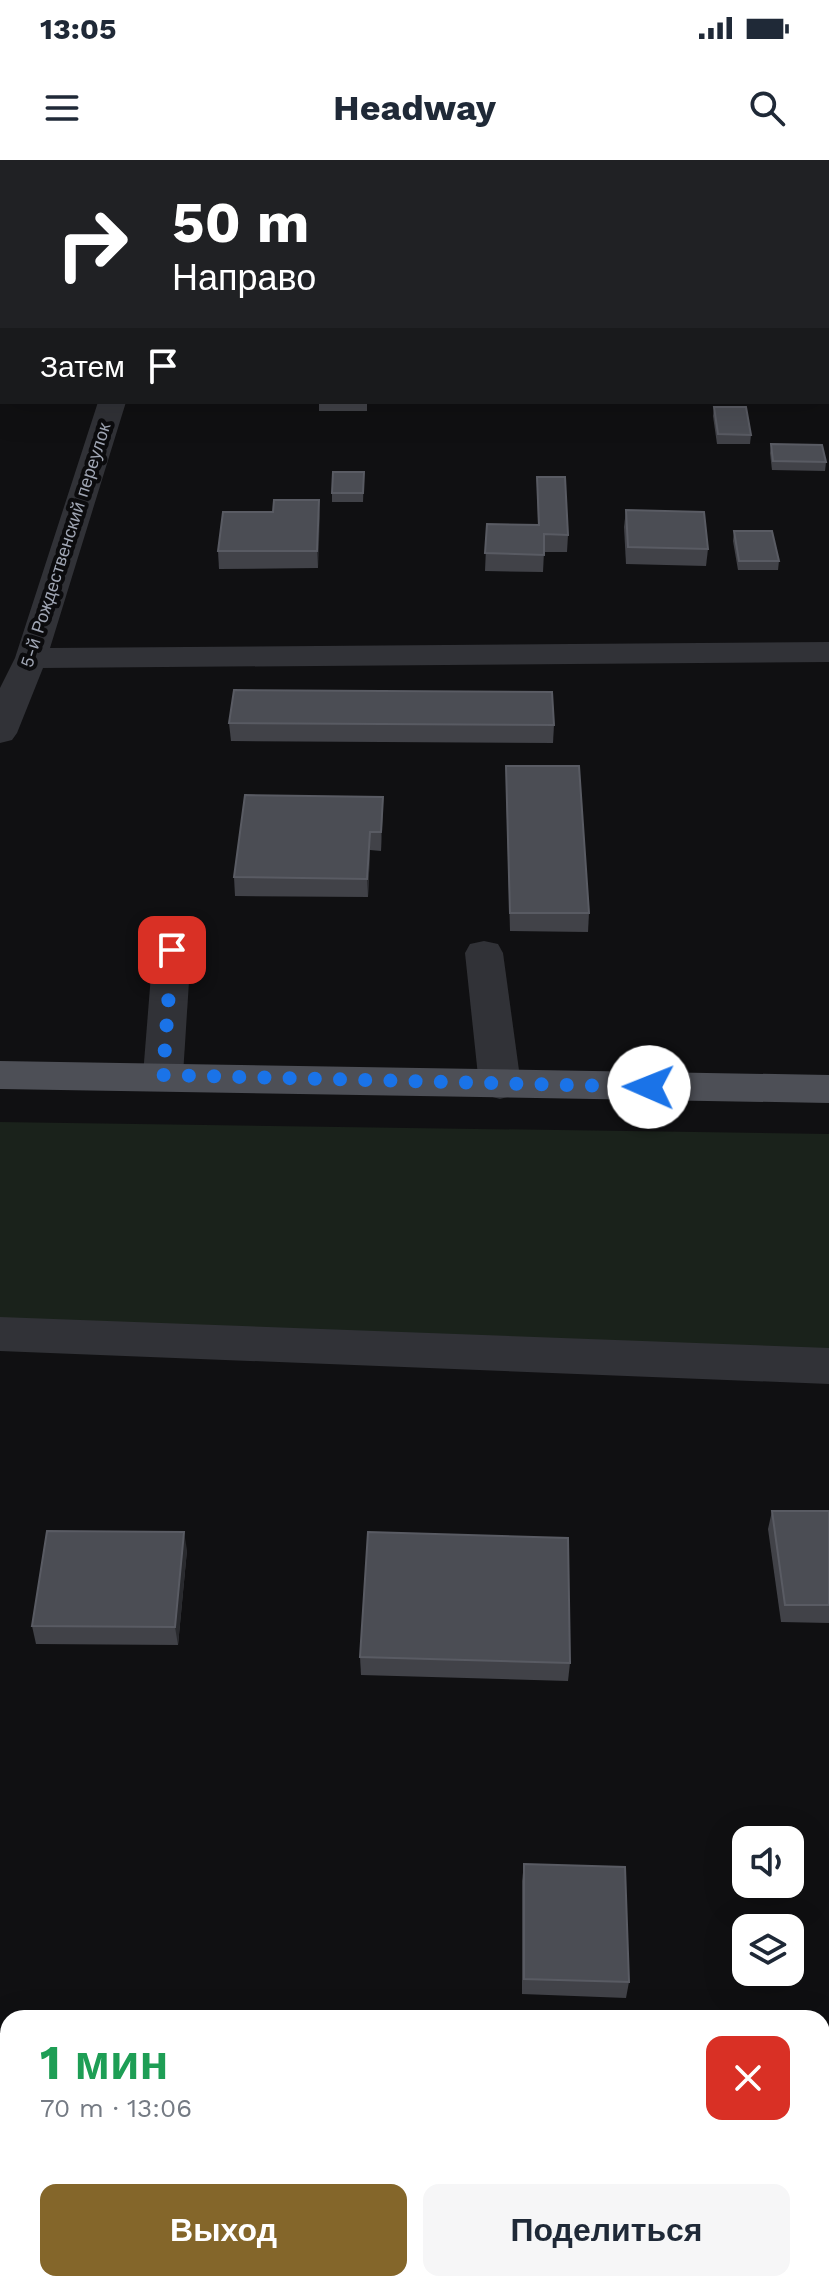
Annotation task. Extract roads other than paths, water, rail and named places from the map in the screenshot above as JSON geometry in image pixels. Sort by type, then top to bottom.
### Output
[{"type":"main road","points":[[0,1075],[163,1075],[500,1085],[829,1089]]},
{"type":"street","name":"5-й Рождественский переулок","points":[[0,733],[12,697],[31,658],[111,404]]},
{"type":"street","points":[[31,658],[829,652]]},
{"type":"street","points":[[163,1075],[172,950]]},
{"type":"street","points":[[484,953],[500,1085]]},
{"type":"street","points":[[0,1334],[829,1366]]}]
